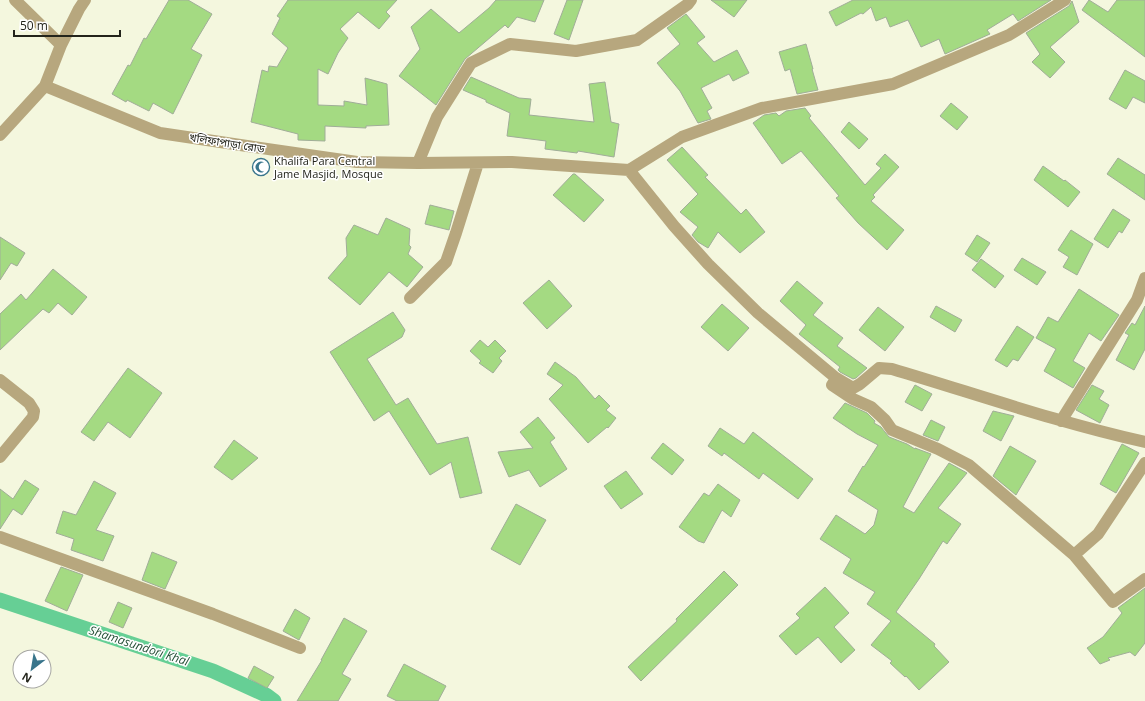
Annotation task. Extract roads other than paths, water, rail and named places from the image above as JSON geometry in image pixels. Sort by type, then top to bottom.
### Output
[{"type":"street","points":[[15,0],[62,45]]},
{"type":"street","points":[[0,136],[45,86],[79,9],[86,0]]},
{"type":"street","points":[[418,163],[437,117],[471,63],[510,44],[576,51],[637,40],[688,4],[691,0]]},
{"type":"street","points":[[1065,0],[1009,35],[893,84],[762,108],[682,136],[630,170],[674,226],[708,264],[758,313],[836,378],[853,388],[879,368],[892,369],[1061,421],[1112,435],[1145,442]]},
{"type":"street","name":"খলিফাপাড়া রোড","points":[[45,86],[160,132],[357,162],[512,162],[630,170]]},
{"type":"street","points":[[410,298],[446,262],[478,163]]},
{"type":"street","points":[[1061,421],[1137,300],[1145,278]]},
{"type":"street","points":[[836,378],[832,385],[853,399],[871,407],[885,420],[892,430],[938,449],[968,465],[1074,555],[1113,602],[1145,579]]},
{"type":"street","points":[[0,380],[29,402],[34,411],[33,417],[0,457]]},
{"type":"street","points":[[1074,555],[1098,534],[1145,463]]},
{"type":"street","points":[[0,537],[214,614],[300,648]]},
{"type":"waterway","name":"Shamasundori Khal","points":[[0,600],[213,671],[266,695],[274,701]]},
{"type":"place","name":"Khalifa Para Central Jame Masjid, Mosque","points":[[261,167]]}]
